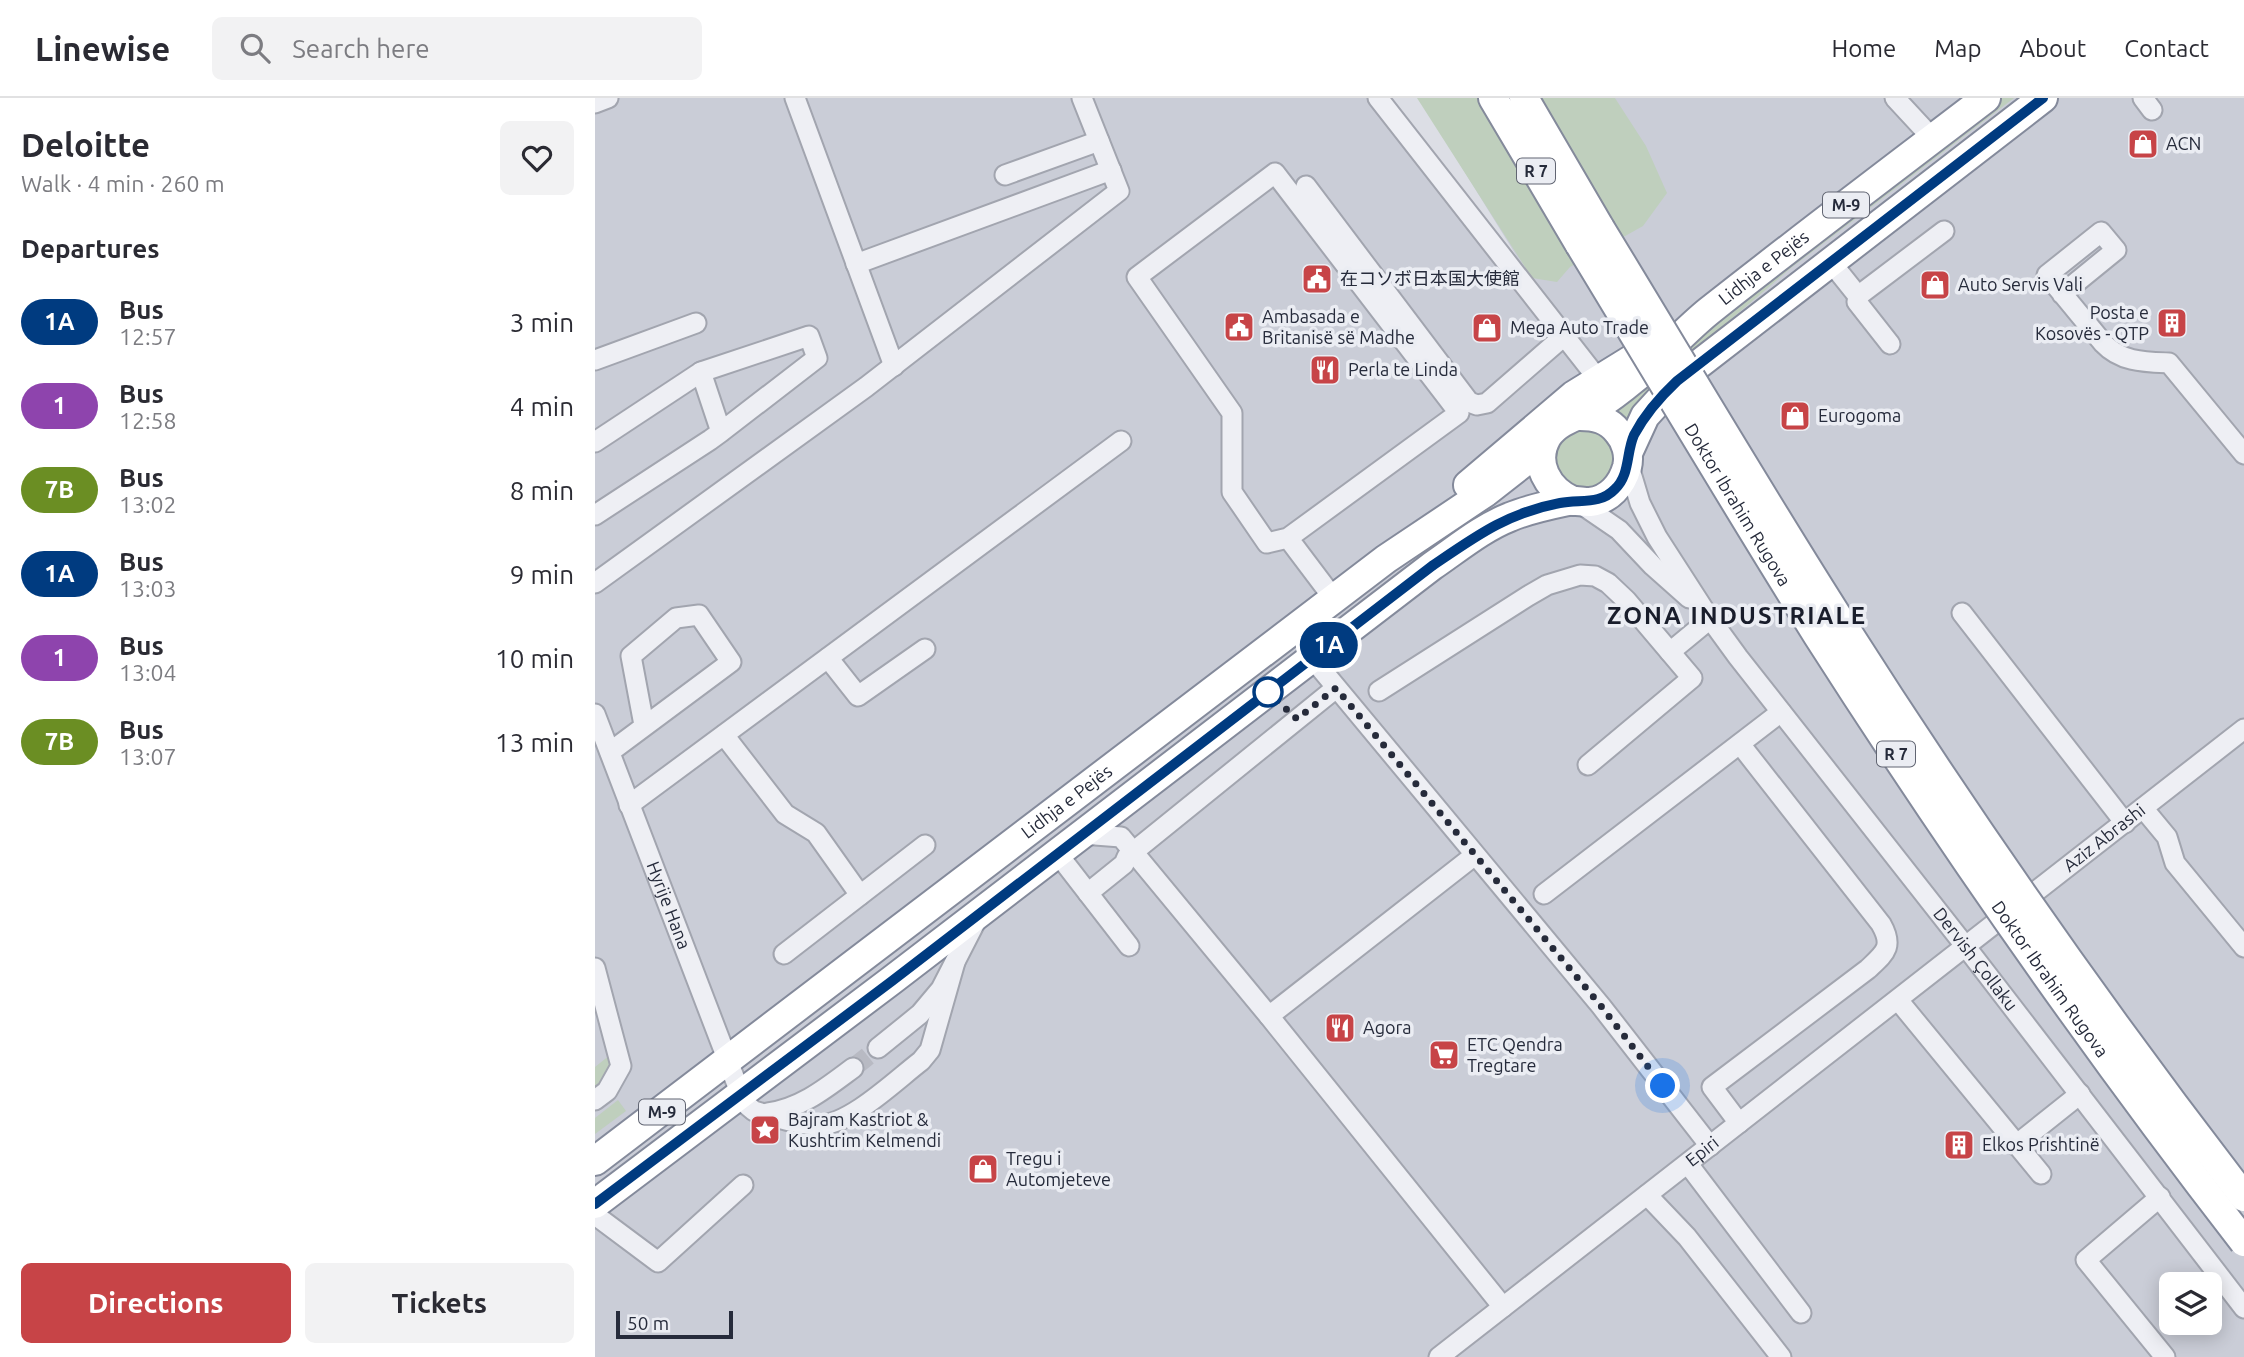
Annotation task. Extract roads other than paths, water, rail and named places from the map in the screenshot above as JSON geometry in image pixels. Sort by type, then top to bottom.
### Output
[{"type":"highway","name":"Doktor Ibrahim Rugova","points":[[1493,98],[1590,236],[1962,806],[2088,987],[2244,1198]]},
{"type":"highway","name":"Doktor Ibrahim Rugova","points":[[1524,98],[1590,236],[1818,635],[1933,811],[2153,1124],[2244,1242]]},
{"type":"highway","name":"Lidhja e Pejës","points":[[595,1161],[1386,559],[1486,492],[1542,448],[1556,426],[1567,419],[1580,416],[1616,394],[1706,313],[1986,98]]},
{"type":"highway","name":"Lidhja e Pejës","points":[[595,1204],[1432,566],[1484,531],[1518,514],[1575,501],[1598,499],[1616,489],[1624,477],[1628,458],[1645,416],[1677,381],[2043,98]]},
{"type":"highway","points":[[1386,559],[1547,416],[1598,379],[1706,313]]},
{"type":"highway","points":[[1580,416],[1591,416],[1611,425],[1625,442],[1628,458]]},
{"type":"highway","points":[[1542,448],[1541,460],[1547,481],[1563,496],[1575,501]]},
{"type":"street","points":[[595,103],[608,98]]},
{"type":"street","points":[[795,98],[894,366]]},
{"type":"street","points":[[595,583],[894,366],[1119,191],[1082,98]]},
{"type":"street","points":[[1378,98],[1598,379]]},
{"type":"street","points":[[1895,98],[1933,139]]},
{"type":"street","points":[[1006,175],[1100,141]]},
{"type":"street","points":[[856,264],[1111,170]]},
{"type":"street","points":[[1275,173],[1458,413],[1288,538],[1267,543],[1231,492],[1233,413],[1137,277],[1275,173]]},
{"type":"street","points":[[1306,186],[1469,402],[1477,405],[1487,403],[1564,336]]},
{"type":"street","points":[[1890,344],[1857,302],[1858,296],[1944,231]]},
{"type":"street","points":[[1830,261],[1858,296]]},
{"type":"street","points":[[2062,294],[2112,352],[2138,361],[2169,363],[2244,454]]},
{"type":"street","points":[[595,360],[696,323]]},
{"type":"street","points":[[595,442],[701,372],[809,336],[817,358],[721,432],[595,515]]},
{"type":"street","points":[[701,372],[721,432]]},
{"type":"street","points":[[629,805],[1121,441]]},
{"type":"street","points":[[1628,458],[1640,503],[1649,522],[1708,616]]},
{"type":"street","points":[[1575,501],[1619,530],[1653,566],[1708,616]]},
{"type":"street","points":[[1288,538],[1334,599]]},
{"type":"street","points":[[1379,691],[1528,596],[1547,586],[1580,575],[1595,576],[1608,583],[1692,678],[1588,765]]},
{"type":"street","points":[[1962,613],[2125,823]]},
{"type":"street","points":[[610,752],[731,662],[699,615],[675,618],[631,656],[644,725]]},
{"type":"street","points":[[1670,652],[1708,616]]},
{"type":"street","name":"Dervish Çollaku","points":[[1708,616],[2244,1308]]},
{"type":"street","points":[[828,658],[858,696],[925,649]]},
{"type":"street","points":[[1312,658],[1601,1006],[1710,1146]]},
{"type":"street","points":[[1088,893],[1124,864],[1134,843],[1336,688]]},
{"type":"street","points":[[1544,894],[1781,712]]},
{"type":"street","name":"Hyrije Hana","points":[[595,714],[741,1095]]},
{"type":"street","name":"Aziz Abrashi","points":[[1966,947],[2244,729]]},
{"type":"street","points":[[724,735],[785,814],[816,833],[860,895]]},
{"type":"street","points":[[1739,1123],[1712,1087],[1868,969],[1886,950],[1889,942],[1881,924],[1740,744]]},
{"type":"street","points":[[2143,808],[2167,837],[2175,863],[2244,947]]},
{"type":"street","points":[[1082,834],[1134,843],[1503,1307]]},
{"type":"street","points":[[784,954],[925,845]]},
{"type":"street","points":[[1057,853],[1129,946]]},
{"type":"street","points":[[1269,1016],[1475,855]]},
{"type":"street","points":[[879,1048],[907,1026],[941,989],[981,912]]},
{"type":"street","name":"Epiri","points":[[1439,1357],[1966,947]]},
{"type":"street","points":[[741,1095],[748,1106],[764,1114],[805,1124],[836,1123],[848,1117],[930,1050],[955,962]]},
{"type":"street","points":[[595,968],[621,1066],[607,1091],[595,1100]]},
{"type":"street","points":[[1898,1000],[2041,1174]]},
{"type":"street","points":[[764,1114],[807,1101],[853,1068]]},
{"type":"street","points":[[2016,1144],[2080,1094]]},
{"type":"street","points":[[1688,1164],[1801,1312]]},
{"type":"street","points":[[595,1215],[658,1262],[744,1185]]},
{"type":"street","points":[[1647,1195],[1687,1237],[1781,1357]]},
{"type":"street","points":[[2160,1197],[2086,1260],[2165,1357]]},
{"type":"tunnel","points":[[853,1068],[878,1048]]},
{"type":"place","name":"ACN","points":[[2143,144]]},
{"type":"place","name":"在コソボ日本国大使館","points":[[1317,279]]},
{"type":"place","name":"Auto Servis Vali","points":[[1935,285]]},
{"type":"place","name":"Posta e Kosovës - QTP","points":[[2172,323]]},
{"type":"place","name":"Ambasada e Britanisë së Madhe","points":[[1239,327]]},
{"type":"place","name":"Mega Auto Trade","points":[[1487,328]]},
{"type":"place","name":"Perla te Linda","points":[[1325,370]]},
{"type":"place","name":"Eurogoma","points":[[1795,416]]},
{"type":"place","name":"Agora","points":[[1340,1028]]},
{"type":"place","name":"ETC Qendra Tregtare","points":[[1444,1055]]},
{"type":"place","name":"Bajram Kastriot & Kushtrim Kelmendi","points":[[765,1130]]},
{"type":"place","name":"Elkos Prishtinë","points":[[1959,1145]]},
{"type":"place","name":"Tregu i Automjeteve","points":[[983,1169]]},
{"type":"district","name":"ZONA INDUSTRIALE","points":[[1737,616]]}]
